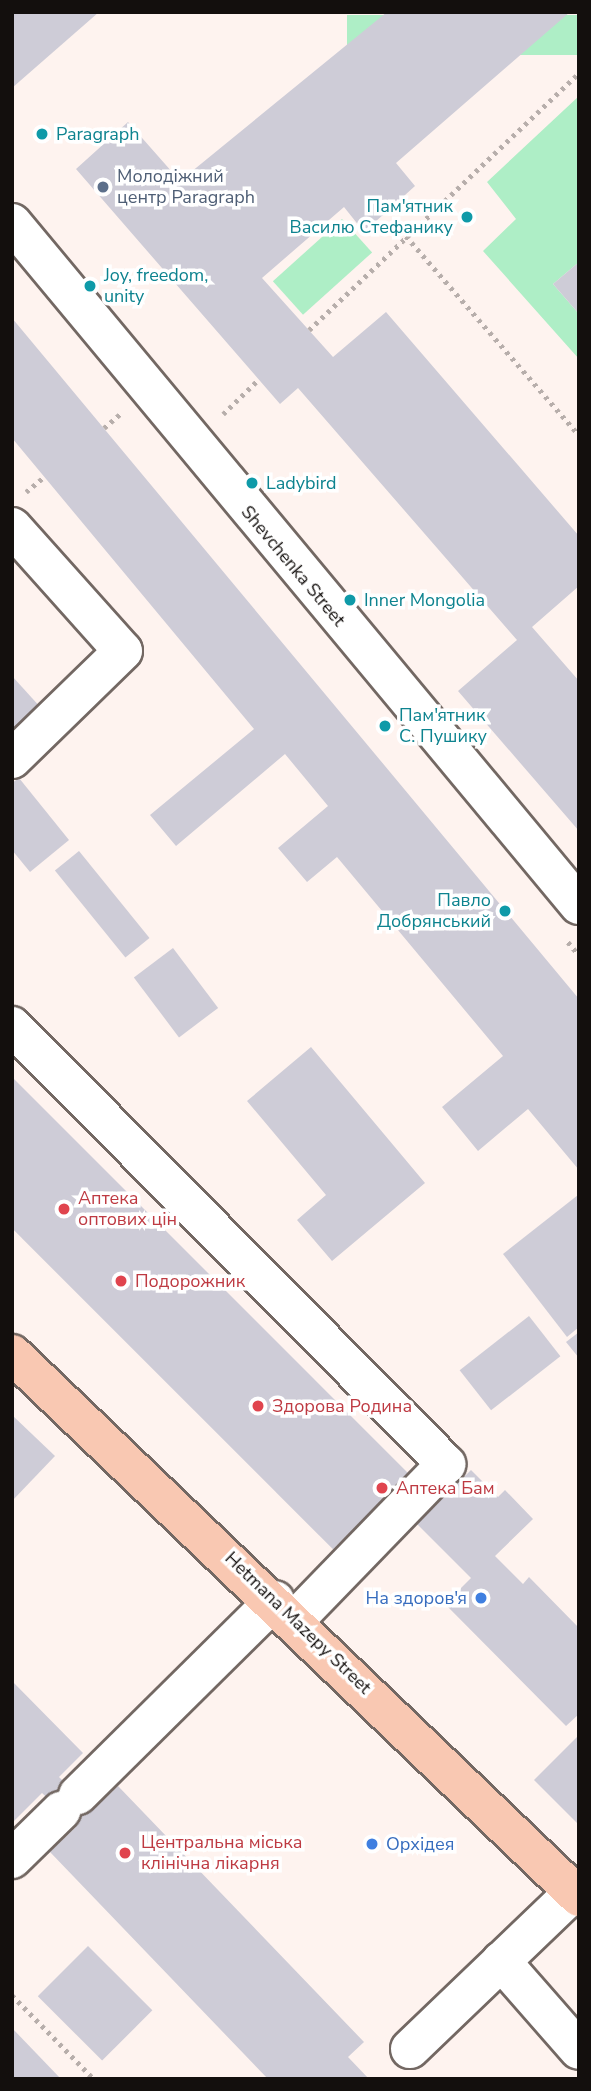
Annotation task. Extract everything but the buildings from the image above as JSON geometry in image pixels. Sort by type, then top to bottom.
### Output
[{"type":"main road","name":"Hetmana Mazepy Street","points":[[12,1354],[285,1610],[576,1895]]},
{"type":"street","name":"Shevchenka Street","points":[[12,223],[579,905]]},
{"type":"street","points":[[12,527],[123,651],[12,759]]},
{"type":"street","points":[[12,1026],[446,1464],[69,1803],[12,1859]]},
{"type":"street","points":[[410,2049],[501,1961],[576,1895]]},
{"type":"street","points":[[501,1961],[579,2050]]},
{"type":"path","points":[[309,330],[579,74]]},
{"type":"path","points":[[406,236],[579,435]]},
{"type":"path","points":[[214,422],[259,379]]},
{"type":"path","points":[[12,1995],[94,2079]]},
{"type":"green space","points":[[347,15],[579,15],[579,55],[347,55]]},
{"type":"green space","points":[[579,96],[579,262],[553,284],[579,314],[579,359],[483,251],[516,219],[487,182]]},
{"type":"green space","points":[[342,219],[372,252],[303,315],[273,281]]},
{"type":"place","name":"Paragraph","points":[[42,134]]},
{"type":"place","name":"Молодіжний центр Paragraph","points":[[103,187]]},
{"type":"place","name":"Пам'ятник Василю Стефанику","points":[[467,217]]},
{"type":"place","name":"Joy, freedom, unity","points":[[90,286]]},
{"type":"place","name":"Ladybird","points":[[252,483]]},
{"type":"place","name":"Inner Mongolia","points":[[350,600]]},
{"type":"place","name":"Пам'ятник С. Пушику","points":[[385,726]]},
{"type":"place","name":"Павло Добрянський","points":[[505,911]]},
{"type":"place","name":"Аптека оптових цін","points":[[64,1209]]},
{"type":"place","name":"Подорожник","points":[[121,1281]]},
{"type":"place","name":"Здорова Родина","points":[[258,1406]]},
{"type":"place","name":"Аптека Бам","points":[[382,1488]]},
{"type":"place","name":"На здоров'я","points":[[481,1598]]},
{"type":"place","name":"Орхідея","points":[[372,1844]]},
{"type":"place","name":"Центральна міська клінічна лікарня","points":[[125,1853]]}]
